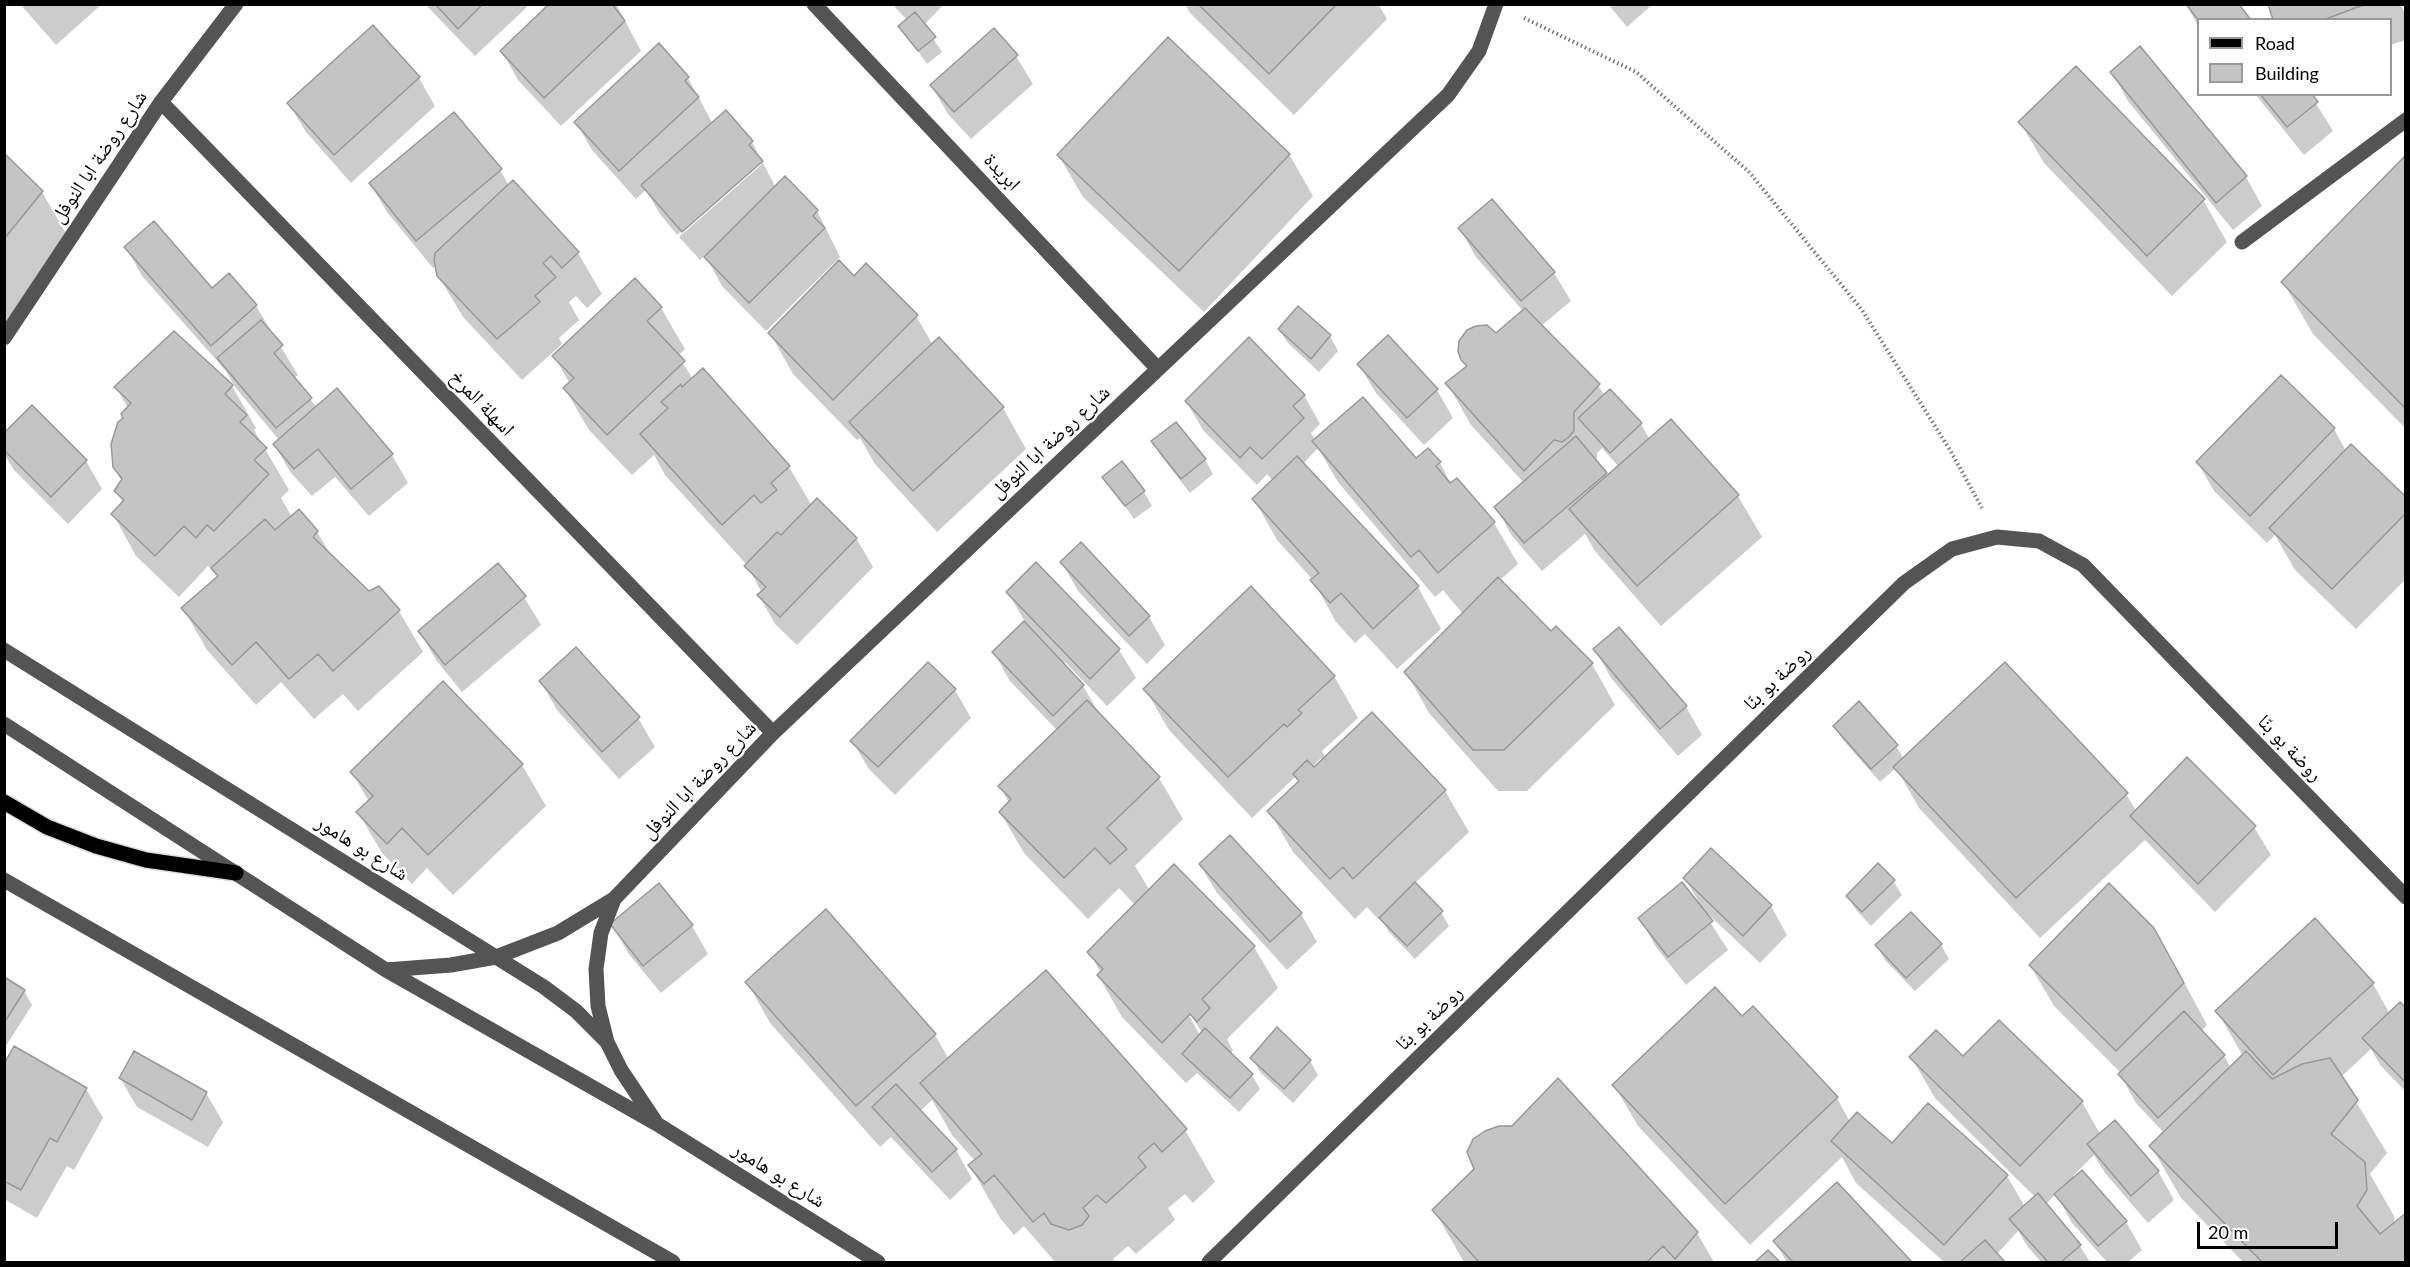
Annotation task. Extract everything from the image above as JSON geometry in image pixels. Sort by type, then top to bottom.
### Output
[{"type":"main road","points":[[4,802],[47,827],[96,846],[146,860],[236,873]]},
{"type":"street","name":"شارع روضة ابا النوفل","points":[[4,338],[161,102],[236,4]]},
{"type":"street","name":"ابريدة","points":[[814,4],[1158,369]]},
{"type":"street","name":"شارع روضة ابا النوفل","points":[[386,970],[451,965],[496,957],[558,933],[614,898],[773,733],[1448,95],[1479,51],[1496,5]]},
{"type":"street","name":"اسهلة المرخ","points":[[161,102],[773,733]]},
{"type":"street","points":[[2242,242],[2406,120]]},
{"type":"street","name":"روضة بو بنّا","points":[[1209,1263],[1904,583],[1952,549],[1997,537],[2039,542],[2083,565],[2405,895]]},
{"type":"street","name":"شارع بو هامور","points":[[4,650],[544,987],[576,1011],[607,1042],[621,1070],[657,1124]]},
{"type":"street","name":"شارع بو هامور","points":[[4,724],[386,970],[657,1124],[878,1263]]},
{"type":"street","points":[[4,880],[673,1263]]},
{"type":"street","name":"شارع روضة ابا النوفل","points":[[607,1042],[598,1006],[596,969],[601,933],[614,898]]},
{"type":"path","points":[[1496,5],[1636,72],[1749,172],[1862,310],[1950,450],[1997,537]]},
{"type":"building","points":[[435,4],[483,4],[458,29]]},
{"type":"building","points":[[549,4],[612,4],[625,21],[544,98],[500,51]]},
{"type":"building","points":[[1198,4],[1337,4],[1269,74]]},
{"type":"building","points":[[2186,4],[2239,4],[2250,18],[2197,18]]},
{"type":"building","points":[[2268,4],[2366,4],[2328,18],[2272,18]]},
{"type":"building","points":[[915,12],[936,37],[918,51],[898,26]]},
{"type":"building","points":[[373,25],[420,77],[334,155],[287,103]]},
{"type":"building","points":[[994,28],[1018,55],[954,112],[930,85]]},
{"type":"building","points":[[1168,37],[1290,154],[1179,271],[1057,155]]},
{"type":"building","points":[[659,43],[689,77],[685,81],[699,97],[619,171],[574,122]]},
{"type":"building","points":[[2140,46],[2247,176],[2216,203],[2110,72]]},
{"type":"building","points":[[2076,66],[2205,199],[2147,256],[2018,122]]},
{"type":"building","points":[[2262,96],[2314,96],[2318,102],[2287,127]]},
{"type":"building","points":[[726,110],[753,141],[749,145],[763,161],[682,232],[641,185]]},
{"type":"building","points":[[454,112],[502,169],[416,241],[369,183]]},
{"type":"building","points":[[4,153],[43,191],[4,239]]},
{"type":"building","points":[[2406,155],[2406,409],[2281,282]]},
{"type":"building","points":[[785,176],[818,210],[813,216],[825,228],[749,303],[704,257]]},
{"type":"building","points":[[513,180],[579,252],[562,268],[551,256],[543,263],[556,277],[535,296],[540,302],[497,339],[437,276],[434,260],[435,253]]},
{"type":"building","points":[[1492,199],[1555,272],[1521,301],[1458,228]]},
{"type":"building","points":[[154,221],[212,288],[229,273],[257,305],[211,346],[124,247]]},
{"type":"building","points":[[839,260],[854,276],[866,263],[918,315],[833,400],[768,333]]},
{"type":"building","points":[[635,278],[662,307],[647,321],[685,361],[607,435],[563,388],[574,378],[552,356]]},
{"type":"building","points":[[1298,306],[1331,335],[1311,359],[1278,329]]},
{"type":"building","points":[[1525,308],[1600,384],[1574,412],[1574,431],[1569,437],[1562,442],[1554,440],[1524,471],[1445,383],[1467,366],[1461,360],[1458,351],[1459,341],[1467,330],[1487,325],[1496,333]]},
{"type":"building","points":[[261,320],[283,345],[274,353],[312,398],[276,428],[217,358]]},
{"type":"building","points":[[174,331],[233,385],[225,394],[247,415],[240,422],[267,448],[254,460],[269,474],[214,531],[207,525],[196,538],[184,526],[155,556],[111,514],[124,500],[114,491],[122,479],[113,467],[111,444],[118,422],[123,418],[121,414],[131,403],[114,387]]},
{"type":"building","points":[[1388,335],[1438,389],[1407,418],[1357,364]]},
{"type":"building","points":[[939,337],[1004,407],[913,491],[849,422]]},
{"type":"building","points":[[1249,337],[1305,395],[1293,406],[1304,418],[1262,459],[1250,447],[1240,458],[1185,401]]},
{"type":"building","points":[[703,368],[790,466],[771,483],[777,490],[761,503],[754,495],[722,525],[640,434],[668,408],[661,402]]},
{"type":"building","points":[[2281,375],[2335,428],[2250,516],[2196,462]]},
{"type":"building","points":[[337,388],[393,454],[351,489],[318,449],[294,469],[273,444]]},
{"type":"building","points":[[1610,389],[1642,423],[1610,453],[1578,418]]},
{"type":"building","points":[[1363,397],[1416,458],[1428,448],[1441,462],[1436,466],[1450,483],[1457,478],[1495,522],[1438,573],[1419,550],[1411,557],[1312,441]]},
{"type":"building","points":[[32,405],[87,460],[51,497],[4,450],[4,433]]},
{"type":"building","points":[[1671,419],[1739,495],[1637,586],[1569,509]]},
{"type":"building","points":[[1176,422],[1206,459],[1181,479],[1151,441]]},
{"type":"building","points":[[1576,436],[1607,473],[1524,543],[1494,507]]},
{"type":"building","points":[[2351,444],[2406,497],[2406,513],[2332,589],[2269,528]]},
{"type":"building","points":[[1297,456],[1419,586],[1373,629],[1341,593],[1330,603],[1310,580],[1319,573],[1252,499]]},
{"type":"building","points":[[1122,461],[1145,491],[1125,506],[1102,477]]},
{"type":"building","points":[[817,498],[857,538],[780,617],[757,595],[766,587],[744,566],[777,532],[781,535]]},
{"type":"building","points":[[299,509],[318,531],[313,537],[369,591],[379,586],[400,610],[333,671],[318,654],[289,679],[256,642],[232,665],[181,608],[218,576],[211,568],[265,519],[275,530]]},
{"type":"building","points":[[1081,542],[1150,616],[1129,636],[1060,562]]},
{"type":"building","points":[[1036,562],[1120,649],[1090,679],[1006,592]]},
{"type":"building","points":[[498,563],[526,596],[445,665],[418,631]]},
{"type":"building","points":[[1498,577],[1551,631],[1556,626],[1593,663],[1504,750],[1473,750],[1404,672]]},
{"type":"building","points":[[1251,586],[1335,676],[1298,710],[1302,713],[1287,727],[1284,724],[1228,777],[1143,689]]},
{"type":"building","points":[[1024,621],[1084,685],[1053,716],[992,652]]},
{"type":"building","points":[[1619,627],[1687,706],[1660,729],[1593,649]]},
{"type":"building","points":[[576,647],[640,717],[602,752],[539,681]]},
{"type":"building","points":[[928,662],[956,689],[878,767],[850,741]]},
{"type":"building","points":[[2005,662],[2128,793],[2016,898],[1893,767]]},
{"type":"building","points":[[443,681],[523,764],[428,855],[402,828],[387,844],[356,812],[373,796],[350,772]]},
{"type":"building","points":[[1087,700],[1160,777],[1107,828],[1127,849],[1110,864],[1095,848],[1064,878],[999,812],[1011,799],[998,786]]},
{"type":"building","points":[[1859,701],[1898,745],[1871,769],[1833,726]]},
{"type":"building","points":[[1372,712],[1446,790],[1353,879],[1343,867],[1330,879],[1267,811],[1299,781],[1293,774],[1307,760],[1314,767]]},
{"type":"building","points":[[2187,757],[2256,826],[2198,884],[2130,816]]},
{"type":"building","points":[[1230,835],[1302,913],[1270,942],[1199,864]]},
{"type":"building","points":[[1711,848],[1772,905],[1743,936],[1683,878]]},
{"type":"building","points":[[1878,863],[1895,880],[1862,912],[1846,896]]},
{"type":"building","points":[[1174,864],[1255,946],[1202,999],[1210,1008],[1197,1022],[1190,1014],[1162,1043],[1097,975],[1103,969],[1087,952]]},
{"type":"building","points":[[1415,882],[1443,911],[1407,946],[1379,918]]},
{"type":"building","points":[[1682,882],[1713,921],[1668,957],[1638,918]]},
{"type":"building","points":[[659,883],[693,925],[643,966],[610,924]]},
{"type":"building","points":[[2109,883],[2154,928],[2184,983],[2116,1051],[2029,965]]},
{"type":"building","points":[[826,909],[936,1034],[856,1106],[745,982]]},
{"type":"building","points":[[1911,912],[1942,944],[1906,978],[1875,945]]},
{"type":"building","points":[[2315,918],[2374,983],[2273,1075],[2215,1011]]},
{"type":"building","points":[[1046,970],[1187,1129],[1162,1152],[1154,1143],[1138,1157],[1146,1167],[1106,1203],[1097,1195],[1083,1208],[1089,1216],[1082,1225],[1069,1230],[1051,1224],[1044,1213],[1033,1222],[994,1175],[984,1184],[968,1165],[982,1154],[920,1083]]},
{"type":"building","points":[[6,978],[25,990],[4,1023],[4,980]]},
{"type":"building","points":[[1715,987],[1742,1016],[1753,1006],[1838,1097],[1725,1204],[1612,1085]]},
{"type":"building","points":[[2400,1002],[2406,1008],[2406,1083],[2362,1038]]},
{"type":"building","points":[[2184,1011],[2225,1055],[2158,1118],[2118,1074]]},
{"type":"building","points":[[1999,1020],[2083,1101],[2020,1166],[1909,1057],[1936,1030],[1963,1056]]},
{"type":"building","points":[[1277,1027],[1311,1060],[1284,1089],[1250,1058]]},
{"type":"building","points":[[1205,1028],[1253,1074],[1230,1098],[1182,1054]]},
{"type":"building","points":[[14,1046],[87,1088],[57,1142],[50,1138],[21,1190],[4,1181],[4,1064]]},
{"type":"building","points":[[134,1051],[207,1092],[192,1120],[119,1078]]},
{"type":"building","points":[[2246,1051],[2272,1079],[2302,1064],[2330,1058],[2358,1100],[2331,1134],[2365,1162],[2367,1190],[2357,1206],[2380,1234],[2406,1213],[2406,1262],[2262,1262],[2149,1146]]},
{"type":"building","points":[[1558,1078],[1698,1232],[1675,1259],[1663,1246],[1647,1262],[1479,1262],[1432,1210],[1474,1169],[1467,1152],[1473,1139],[1499,1126],[1512,1126]]},
{"type":"building","points":[[896,1084],[957,1149],[932,1172],[872,1107]]},
{"type":"building","points":[[1928,1103],[2008,1175],[1944,1245],[1831,1141],[1857,1112],[1892,1143]]},
{"type":"building","points":[[2115,1120],[2159,1171],[2131,1196],[2087,1144]]},
{"type":"building","points":[[2082,1170],[2127,1221],[2098,1246],[2054,1194]]},
{"type":"building","points":[[1837,1182],[1912,1262],[1793,1262],[1773,1241]]},
{"type":"building","points":[[2038,1193],[2081,1245],[2061,1262],[2048,1262],[2009,1219]]},
{"type":"building","points":[[1985,1240],[2005,1262],[1960,1262]]},
{"type":"building","points":[[1768,1250],[1780,1262],[1755,1262]]}]
